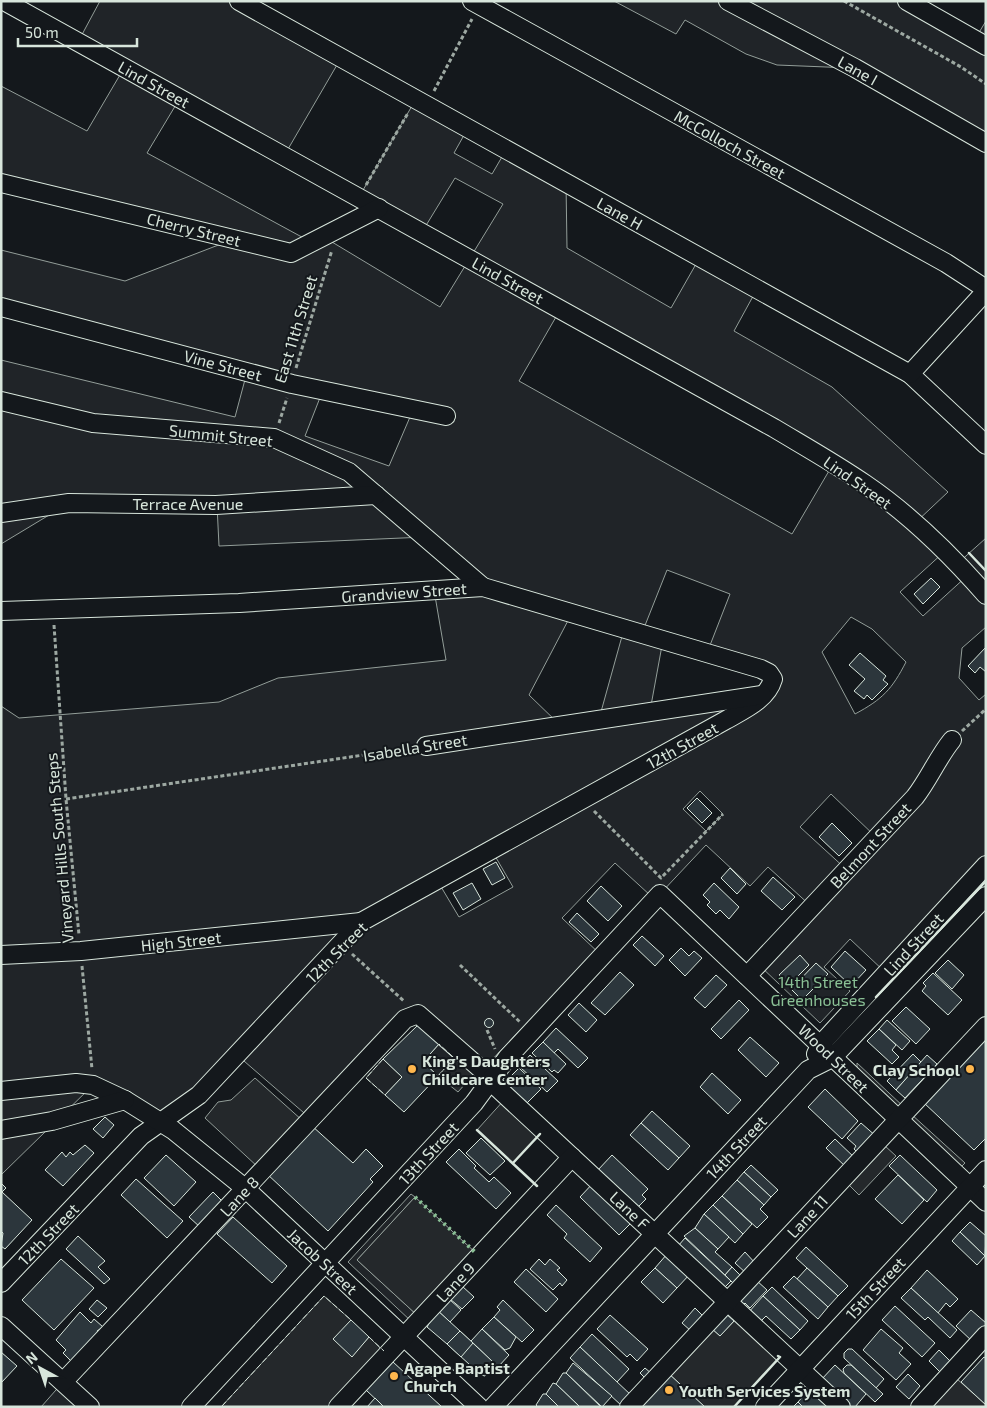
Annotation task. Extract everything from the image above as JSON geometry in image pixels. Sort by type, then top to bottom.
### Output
[{"type":"street","name":"Lind Street","points":[[4,1],[774,428],[866,484],[914,524],[968,575],[986,595]]},
{"type":"street","name":"Lane H","points":[[239,1],[910,374],[986,444]]},
{"type":"street","name":"Lane I","points":[[728,1],[855,68],[986,143]]},
{"type":"street","points":[[907,1],[986,46]]},
{"type":"street","name":"McColloch Street","points":[[476,3],[946,263],[986,290]]},
{"type":"street","name":"Cherry Street","points":[[1,182],[291,252],[379,208]]},
{"type":"street","points":[[910,374],[986,290]]},
{"type":"street","name":"Vine Street","points":[[1,307],[292,384],[446,416]]},
{"type":"street","name":"Summit Street","points":[[1,402],[93,423],[274,438],[350,472],[483,587]]},
{"type":"street","name":"Terrace Avenue","points":[[1,513],[69,503],[216,505],[376,495]]},
{"type":"street","name":"Grandview Street","points":[[1,610],[239,603],[483,587],[762,669],[769,673],[773,680],[771,688],[765,695]]},
{"type":"street","name":"Isabella Street","points":[[426,746],[765,695]]},
{"type":"street","name":"12th Street","points":[[1,1283],[141,1136],[199,1095],[361,922],[726,720],[765,695]]},
{"type":"street","name":"Belmont Street","points":[[747,976],[915,798],[927,782],[943,751],[952,740]]},
{"type":"street","name":"Lind Street","points":[[808,1070],[820,1044],[986,865]]},
{"type":"street","name":"Wood Street","points":[[660,886],[747,976],[986,1202]]},
{"type":"street","name":"13th Street","points":[[191,1407],[474,1103],[507,1058],[660,886]]},
{"type":"street","name":"14th Street","points":[[493,1407],[808,1070],[832,1058],[986,896]]},
{"type":"street","name":"High Street","points":[[1,955],[81,951],[361,922]]},
{"type":"street","name":"Lane F","points":[[418,1014],[482,1070],[490,1081],[728,1300],[841,1407]]},
{"type":"street","name":"Lane 8","points":[[64,1382],[405,1019],[418,1014]]},
{"type":"street","name":"Lane 11","points":[[629,1407],[986,1026]]},
{"type":"street","points":[[1,1091],[76,1083],[93,1085]]},
{"type":"street","name":"Jacob Street","points":[[93,1085],[124,1100],[161,1122],[246,1189],[479,1407]]},
{"type":"street","points":[[1,1130],[52,1121],[124,1100]]},
{"type":"street","name":"Lane 9","points":[[338,1407],[572,1157]]},
{"type":"street","name":"15th Street","points":[[765,1407],[986,1170]]},
{"type":"street","points":[[1,1326],[90,1407]]},
{"type":"street","points":[[920,1407],[986,1335]]},
{"type":"path","points":[[844,1],[960,67],[986,84]]},
{"type":"path","points":[[360,197],[421,102],[476,3]]},
{"type":"path","name":"East 11th Street","points":[[274,438],[339,227]]},
{"type":"path","name":"Vineyard Hills South Steps","points":[[53,609],[66,799],[93,1085]]},
{"type":"path","points":[[952,740],[986,709]]},
{"type":"path","name":"Isabella Street","points":[[66,799],[426,746]]},
{"type":"path","points":[[589,806],[660,886],[723,814]]},
{"type":"path","points":[[348,950],[418,1014]]},
{"type":"path","points":[[460,966],[524,1026]]},
{"type":"path","points":[[487,1030],[492,1044],[499,1052]]},
{"type":"green space","name":"14th Street Greenhouses","points":[[100,1],[239,1],[341,58],[284,156],[180,98],[147,153],[311,242],[322,236],[440,307],[503,204],[455,178],[422,232],[359,197],[416,99],[468,128],[454,153],[492,174],[506,150],[566,183],[567,248],[671,308],[700,257],[757,289],[734,331],[832,387],[948,492],[914,524],[944,552],[900,592],[923,616],[968,575],[957,564],[986,538],[986,627],[962,648],[959,678],[979,700],[986,694],[986,865],[886,973],[850,939],[824,967],[850,991],[820,1023],[758,964],[812,907],[768,867],[750,886],[706,845],[660,894],[651,896],[615,863],[562,918],[602,956],[531,1032],[524,1026],[486,1066],[418,1014],[311,1119],[237,1055],[161,1122],[93,1085],[1,1175],[1,706],[19,718],[219,702],[278,678],[446,660],[434,590],[482,587],[425,537],[219,546],[217,505],[69,503],[1,544],[1,360],[235,417],[247,372],[1,307],[1,250],[125,281],[234,239],[1,183],[1,86],[87,131],[124,68],[78,42]],"holes":[[[560,310],[833,464],[792,534],[519,381]],[[323,390],[413,410],[389,466],[305,436]],[[667,570],[730,594],[707,653],[773,680],[765,695],[650,711],[663,640],[642,633]],[[572,613],[624,629],[599,719],[560,725],[529,695]],[[851,617],[872,629],[906,662],[886,692],[855,714],[822,652]],[[700,791],[723,814],[706,831],[683,809]],[[831,794],[877,838],[847,870],[800,827]],[[491,849],[513,887],[459,917],[437,880]]]},
{"type":"green space","points":[[614,1],[907,1],[975,39],[986,21],[986,143],[851,68],[777,65],[746,54],[685,20],[676,34]]},
{"type":"green space","points":[[439,1044],[454,1058],[438,1076],[423,1062]]},
{"type":"green space","points":[[383,1059],[402,1077],[385,1095],[366,1078]]},
{"type":"green space","points":[[411,1194],[415,1197],[357,1260],[418,1316],[412,1322],[348,1262]]},
{"type":"green space","points":[[63,1382],[90,1407],[41,1407]]},
{"type":"shaded area","points":[[455,1057],[474,1074],[458,1092],[438,1076]]},
{"type":"shaded area","points":[[857,1063],[905,1108],[899,1114],[857,1075]]},
{"type":"shaded area","points":[[255,1078],[303,1121],[259,1168],[205,1118],[218,1102],[231,1100]]},
{"type":"shaded area","points":[[505,1099],[541,1133],[513,1163],[477,1130]]},
{"type":"shaded area","points":[[911,1114],[965,1163],[959,1169],[910,1124]]},
{"type":"shaded area","points":[[884,1145],[896,1156],[859,1195],[848,1184]]},
{"type":"shaded area","points":[[415,1197],[476,1253],[418,1316],[357,1260]]},
{"type":"shaded area","points":[[324,1296],[351,1320],[352,1356],[369,1337],[384,1352],[333,1407],[221,1407]]},
{"type":"shaded area","points":[[737,1318],[780,1357],[734,1407],[705,1407],[668,1373],[710,1327],[720,1336]]},
{"type":"shaded area","points":[[956,1378],[986,1405],[986,1407],[929,1407]]},
{"type":"building","points":[[931,578],[940,587],[923,604],[914,594]]},
{"type":"building","points":[[986,647],[986,672],[980,667],[975,673],[968,666]]},
{"type":"building","points":[[860,653],[886,676],[883,680],[888,684],[872,700],[867,695],[864,699],[854,691],[865,679],[849,665]]},
{"type":"building","points":[[697,798],[712,813],[702,823],[687,808]]},
{"type":"building","points":[[832,823],[852,843],[839,856],[819,837]]},
{"type":"building","points":[[496,862],[505,878],[492,885],[483,869]]},
{"type":"building","points":[[730,868],[746,884],[737,894],[721,878]]},
{"type":"building","points":[[773,877],[795,897],[782,910],[761,891]]},
{"type":"building","points":[[472,883],[481,899],[463,910],[453,893]]},
{"type":"building","points":[[714,883],[739,907],[729,919],[720,910],[716,914],[707,905],[710,902],[703,895]]},
{"type":"building","points":[[601,886],[622,906],[608,921],[587,901]]},
{"type":"building","points":[[577,913],[599,934],[591,942],[569,922]]},
{"type":"building","points":[[642,936],[664,956],[655,966],[633,945]]},
{"type":"building","points":[[681,948],[689,956],[694,951],[702,958],[685,976],[669,960]]},
{"type":"building","points":[[845,951],[866,970],[851,986],[831,967]]},
{"type":"building","points":[[800,955],[809,965],[789,985],[779,975]]},
{"type":"building","points":[[948,960],[964,975],[952,989],[935,973]]},
{"type":"building","points":[[816,963],[828,974],[802,1000],[791,989]]},
{"type":"building","points":[[620,972],[634,985],[605,1015],[591,1003]]},
{"type":"building","points":[[933,973],[962,1000],[948,1015],[922,991],[926,986],[923,983]]},
{"type":"building","points":[[716,975],[727,985],[705,1008],[694,998]]},
{"type":"building","points":[[739,1000],[749,1010],[721,1039],[711,1029]]},
{"type":"building","points":[[579,1003],[597,1020],[586,1032],[568,1015]]},
{"type":"building","points":[[906,1007],[930,1029],[916,1044],[892,1021]]},
{"type":"building","points":[[489,1019],[493,1023],[489,1027],[485,1023]]},
{"type":"building","points":[[887,1020],[910,1041],[902,1050],[879,1029]]},
{"type":"building","name":"King's Daughters Childcare Center","points":[[418,1025],[439,1044],[423,1062],[438,1076],[404,1112],[385,1095],[402,1077],[383,1059]]},
{"type":"building","points":[[556,1028],[588,1058],[578,1068],[558,1049],[554,1053],[543,1042]]},
{"type":"building","points":[[879,1029],[896,1045],[892,1050],[899,1057],[892,1064],[867,1041]]},
{"type":"building","name":"Clay School","points":[[986,1036],[986,1138],[974,1150],[923,1102]]},
{"type":"building","points":[[750,1037],[779,1063],[766,1077],[738,1050]]},
{"type":"building","points":[[543,1042],[566,1064],[558,1073],[554,1070],[552,1072],[532,1053]]},
{"type":"building","points":[[913,1054],[921,1062],[896,1090],[887,1081]]},
{"type":"building","points":[[530,1055],[558,1081],[547,1092],[520,1067]]},
{"type":"building","points":[[927,1055],[937,1064],[905,1098],[896,1090]]},
{"type":"building","points":[[519,1068],[541,1089],[526,1104],[509,1088],[515,1082],[510,1077]]},
{"type":"building","points":[[712,1073],[741,1100],[728,1114],[700,1087]]},
{"type":"building","points":[[825,1089],[858,1121],[842,1139],[808,1107]]},
{"type":"building","points":[[652,1111],[690,1146],[679,1158],[641,1123]]},
{"type":"building","points":[[105,1117],[114,1125],[103,1138],[93,1129]]},
{"type":"building","points":[[641,1123],[679,1158],[668,1170],[630,1135]]},
{"type":"building","points":[[861,1123],[877,1137],[860,1155],[854,1149],[856,1146],[847,1138]]},
{"type":"building","points":[[311,1125],[353,1163],[366,1149],[383,1166],[370,1179],[373,1182],[328,1231],[266,1173]]},
{"type":"building","points":[[481,1138],[505,1161],[490,1175],[466,1153]]},
{"type":"building","points":[[835,1139],[856,1159],[847,1168],[826,1148]]},
{"type":"building","points":[[85,1145],[94,1153],[63,1186],[45,1170],[62,1152],[66,1157],[70,1152],[73,1155]]},
{"type":"building","points":[[459,1149],[476,1166],[474,1168],[489,1182],[494,1177],[511,1193],[496,1209],[446,1162]]},
{"type":"building","points":[[166,1155],[196,1182],[174,1206],[144,1178]]},
{"type":"building","points":[[612,1155],[648,1189],[642,1195],[646,1199],[637,1208],[597,1171]]},
{"type":"building","points":[[900,1155],[937,1190],[927,1202],[889,1166]]},
{"type":"building","points":[[751,1165],[778,1190],[771,1197],[744,1172]]},
{"type":"building","points":[[744,1172],[771,1197],[764,1205],[737,1180]]},
{"type":"building","points":[[898,1175],[924,1200],[902,1224],[875,1199]]},
{"type":"building","points":[[136,1179],[183,1221],[167,1238],[121,1195]]},
{"type":"building","points":[[737,1180],[764,1205],[760,1209],[768,1217],[757,1228],[722,1196]]},
{"type":"building","points":[[595,1181],[635,1219],[619,1235],[580,1197]]},
{"type":"building","points":[[1,1183],[6,1188],[2,1192],[32,1220],[5,1249],[1,1246],[3,1233],[1,1231]]},
{"type":"building","points":[[213,1192],[223,1202],[201,1228],[189,1217]]},
{"type":"building","points":[[722,1196],[752,1224],[743,1234],[713,1205]]},
{"type":"building","points":[[556,1205],[602,1248],[590,1262],[564,1238],[567,1234],[547,1215]]},
{"type":"building","points":[[713,1205],[743,1234],[735,1243],[704,1214]]},
{"type":"building","points":[[704,1214],[729,1237],[718,1249],[695,1228]]},
{"type":"building","points":[[233,1217],[287,1266],[272,1283],[217,1234]]},
{"type":"building","points":[[970,1222],[986,1236],[985,1256],[960,1232]]},
{"type":"building","points":[[695,1228],[718,1249],[715,1252],[732,1267],[725,1275],[684,1236]]},
{"type":"building","points":[[960,1232],[985,1256],[977,1265],[952,1241]]},
{"type":"building","points":[[78,1236],[105,1261],[98,1267],[110,1279],[104,1284],[66,1249]]},
{"type":"building","points":[[685,1238],[731,1281],[723,1289],[678,1246]]},
{"type":"building","points":[[806,1247],[848,1286],[838,1296],[796,1258]]},
{"type":"building","points":[[745,1252],[756,1264],[747,1274],[735,1263]]},
{"type":"building","points":[[667,1254],[690,1274],[677,1288],[655,1268]]},
{"type":"building","points":[[61,1259],[94,1288],[54,1330],[22,1300]]},
{"type":"building","points":[[539,1259],[545,1265],[550,1259],[560,1268],[557,1270],[567,1280],[562,1286],[560,1283],[553,1290],[530,1269]]},
{"type":"building","points":[[732,1267],[743,1278],[736,1286],[725,1275]]},
{"type":"building","points":[[655,1268],[677,1288],[663,1303],[641,1282]]},
{"type":"building","points":[[807,1268],[838,1296],[828,1307],[797,1279]]},
{"type":"building","points":[[526,1269],[558,1299],[546,1312],[514,1282]]},
{"type":"building","points":[[927,1270],[958,1299],[950,1307],[946,1303],[938,1313],[911,1288]]},
{"type":"building","points":[[794,1276],[828,1307],[818,1319],[783,1287]]},
{"type":"building","points":[[756,1280],[767,1290],[750,1308],[745,1303],[741,1307],[736,1302]]},
{"type":"building","points":[[462,1286],[474,1297],[462,1309],[450,1299]]},
{"type":"building","points":[[772,1287],[808,1321],[800,1330],[763,1296]]},
{"type":"building","points":[[911,1288],[957,1330],[950,1338],[928,1317],[925,1320],[901,1298]]},
{"type":"building","points":[[763,1296],[800,1330],[791,1339],[766,1316],[759,1323],[748,1313]]},
{"type":"building","points":[[448,1298],[461,1310],[450,1322],[437,1310]]},
{"type":"building","points":[[97,1300],[107,1308],[98,1317],[89,1309]]},
{"type":"building","points":[[503,1300],[534,1330],[522,1342],[494,1317],[500,1310],[497,1307]]},
{"type":"building","points":[[895,1306],[935,1343],[922,1357],[882,1320]]},
{"type":"building","points":[[695,1308],[704,1317],[691,1331],[682,1323]]},
{"type":"building","points":[[437,1310],[460,1331],[447,1344],[427,1327]]},
{"type":"building","points":[[971,1310],[986,1323],[986,1328],[973,1342],[956,1326]]},
{"type":"building","points":[[80,1312],[91,1323],[94,1319],[103,1327],[97,1331],[101,1336],[74,1364],[63,1353],[66,1350],[56,1340]]},
{"type":"building","points":[[724,1312],[734,1321],[720,1336],[710,1327]]},
{"type":"building","points":[[610,1315],[648,1349],[637,1361],[630,1354],[627,1357],[597,1329]]},
{"type":"building","points":[[494,1317],[516,1337],[510,1348],[505,1350],[482,1329]]},
{"type":"building","points":[[351,1320],[369,1337],[352,1357],[333,1339]]},
{"type":"building","points":[[482,1329],[509,1355],[498,1367],[471,1341]]},
{"type":"building","points":[[881,1329],[903,1348],[899,1353],[911,1364],[896,1380],[863,1350]]},
{"type":"building","points":[[460,1331],[493,1362],[485,1376],[481,1375],[447,1344]]},
{"type":"building","points":[[460,1331],[473,1343],[461,1357],[447,1344]]},
{"type":"building","points":[[592,1334],[629,1369],[617,1382],[580,1347]]},
{"type":"building","points":[[580,1347],[632,1396],[622,1406],[570,1358]]},
{"type":"building","points":[[848,1349],[852,1349],[884,1379],[876,1388],[844,1358],[844,1353]]},
{"type":"building","points":[[939,1350],[951,1362],[941,1373],[929,1361]]},
{"type":"building","points":[[1,1352],[17,1366],[1,1383]]},
{"type":"building","points":[[984,1357],[986,1358],[986,1405],[961,1382]]},
{"type":"building","name":"Agape Baptist Church","points":[[393,1362],[442,1407],[384,1407],[366,1390]]},
{"type":"building","points":[[573,1363],[612,1396],[602,1407],[566,1373]]},
{"type":"building","points":[[835,1365],[866,1394],[855,1407],[848,1407],[820,1381]]},
{"type":"building","points":[[847,1365],[851,1365],[883,1394],[875,1402],[844,1373],[843,1369]]},
{"type":"building","points":[[645,1368],[652,1374],[647,1380],[640,1373]]},
{"type":"building","points":[[563,1373],[566,1373],[601,1407],[580,1407],[556,1384]]},
{"type":"building","name":"Youth Services System","points":[[668,1373],[705,1407],[636,1407]]},
{"type":"building","points":[[908,1374],[920,1386],[909,1399],[896,1387]]},
{"type":"building","points":[[553,1383],[580,1407],[559,1407],[546,1394]]},
{"type":"building","points":[[813,1385],[837,1407],[803,1407],[798,1402]]},
{"type":"building","points":[[543,1394],[546,1394],[559,1407],[538,1407],[536,1405]]},
{"type":"building","points":[[375,1398],[384,1407],[367,1407]]},
{"type":"building","points":[[798,1402],[803,1407],[793,1407]]},
{"type":"hedge","points":[[415,1197],[476,1253]]},
{"type":"fence","points":[[438,1076],[454,1058],[439,1044]]},
{"type":"fence","points":[[383,1059],[366,1078],[385,1095]]},
{"type":"fence","points":[[222,1406],[324,1296],[351,1320]]},
{"type":"fence","points":[[369,1337],[384,1351]]},
{"type":"wall","points":[[969,553],[986,571]]},
{"type":"wall","points":[[876,997],[986,881]]},
{"type":"wall","points":[[477,1130],[537,1186]]},
{"type":"wall","points":[[513,1163],[540,1134]]},
{"type":"wall","points":[[734,1407],[780,1357],[778,1356]]},
{"type":"place","name":"King's Daughters Childcare Center","points":[[412,1069]]},
{"type":"place","name":"Clay School","points":[[970,1069]]},
{"type":"place","name":"Agape Baptist Church","points":[[394,1376]]},
{"type":"place","name":"Youth Services System","points":[[669,1390]]}]
